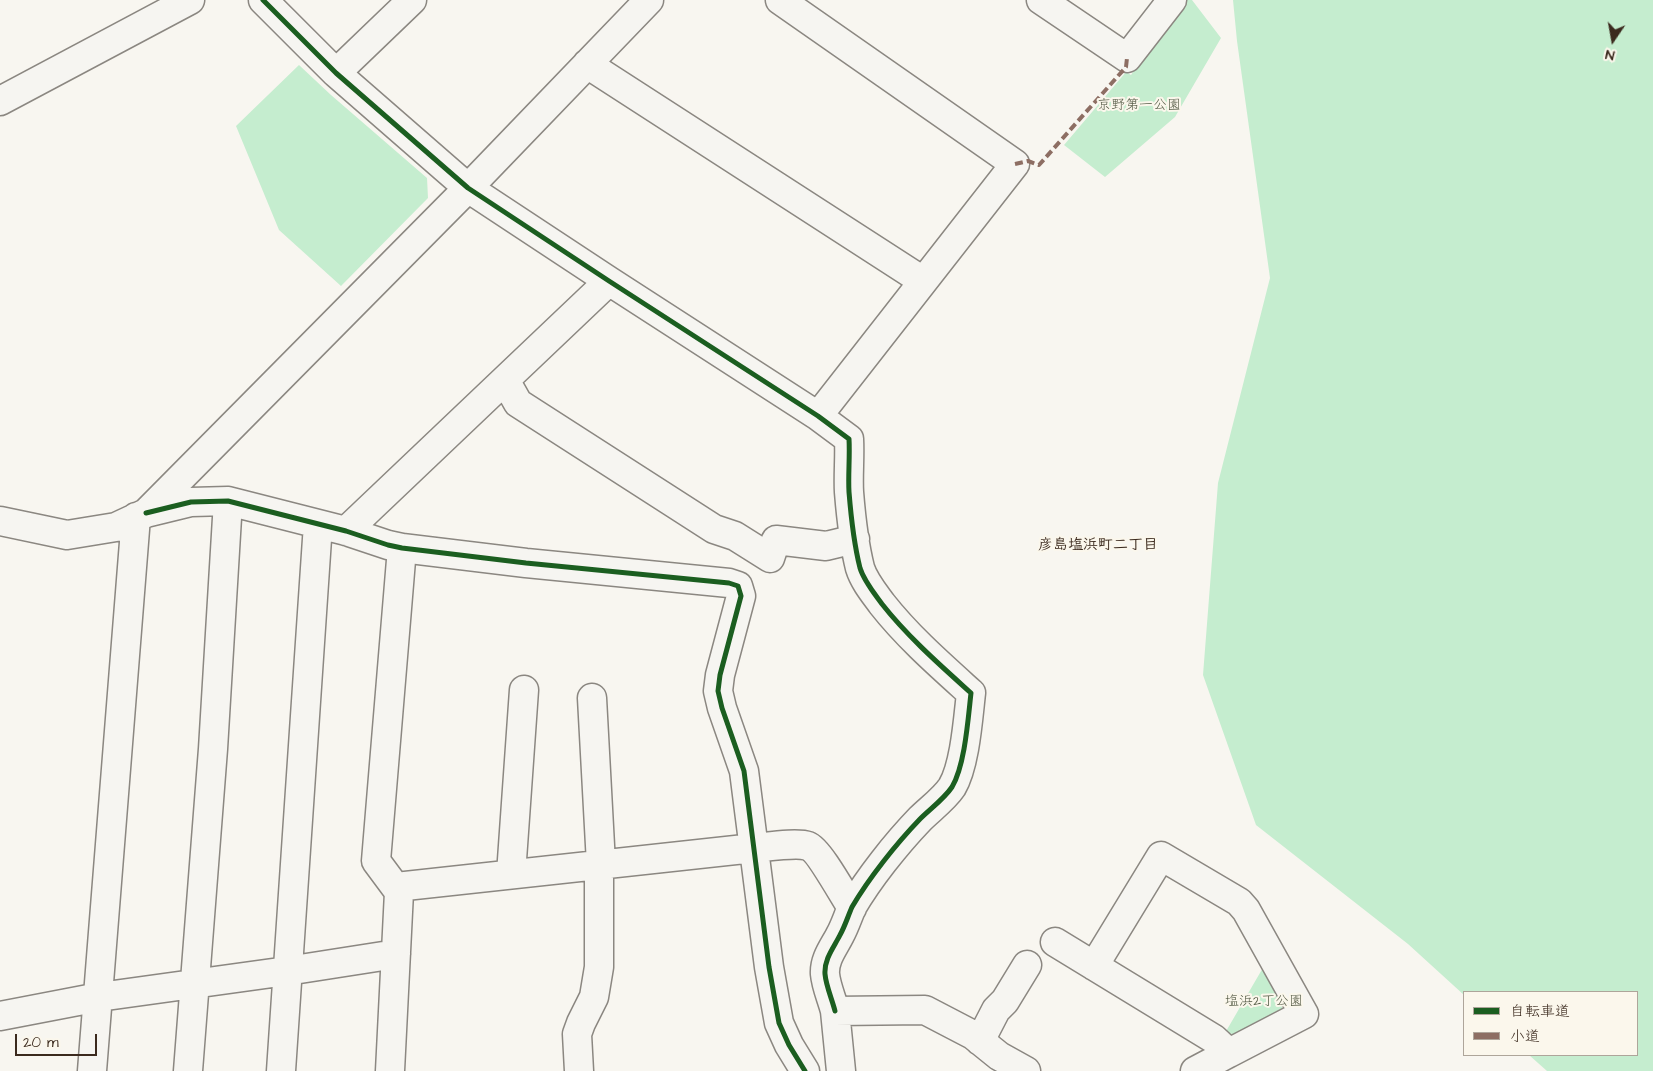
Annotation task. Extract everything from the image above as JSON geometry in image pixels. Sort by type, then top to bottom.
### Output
[{"type":"street","points":[[0,101],[190,0]]},
{"type":"street","points":[[263,0],[336,73],[468,188],[818,416],[849,439],[849,491],[861,570],[873,592],[892,616],[932,658],[971,694],[967,732],[958,771],[952,786],[900,842],[870,881],[852,908],[839,937],[832,946],[825,973],[835,1011],[841,1071]]},
{"type":"street","points":[[92,1071],[141,515],[468,188],[649,0]]},
{"type":"street","points":[[780,0],[1015,164],[818,416]]},
{"type":"street","points":[[1041,0],[1127,58],[1172,0]]},
{"type":"street","points":[[336,73],[410,1]]},
{"type":"street","points":[[588,64],[922,281]]},
{"type":"street","points":[[346,531],[609,281]]},
{"type":"street","points":[[505,380],[518,404],[714,529],[735,536],[770,558],[776,540],[826,546],[855,539]]},
{"type":"street","points":[[188,1071],[213,749],[228,501]]},
{"type":"street","points":[[0,520],[67,535],[116,527],[141,515],[191,502],[228,501],[346,531],[402,548],[526,563],[729,582],[738,586],[741,596],[720,674],[718,691],[744,771],[769,967],[779,1023],[789,1045],[805,1071]]},
{"type":"street","points":[[281,1071],[318,524]]},
{"type":"street","points":[[390,1071],[399,892],[376,861],[402,548]]},
{"type":"street","points":[[511,874],[524,690]]},
{"type":"street","points":[[579,1071],[578,1034],[581,1023],[594,997],[598,967],[600,864],[592,698]]},
{"type":"street","points":[[396,887],[797,844],[808,846],[818,854],[852,908]]},
{"type":"street","points":[[1094,966],[1161,856],[1239,902],[1246,910],[1304,1014],[1195,1071]]},
{"type":"street","points":[[1055,942],[1214,1039],[1229,1053]]},
{"type":"street","points":[[0,1016],[99,998],[396,954]]},
{"type":"street","points":[[980,1041],[996,1010],[1005,1001],[1027,965]]},
{"type":"street","points":[[835,1011],[924,1010],[973,1035],[999,1056],[1026,1071]]},
{"type":"green space","name":"京野第一公園","points":[[1186,0],[1192,0],[1221,38],[1175,117],[1105,177],[1064,145],[1126,72],[1131,75]]},
{"type":"green space","points":[[1233,0],[1653,0],[1653,1071],[1547,1071],[1530,1056],[1638,1056],[1638,991],[1463,991],[1463,994],[1408,944],[1256,825],[1203,675],[1218,483],[1270,278]]},
{"type":"green space","points":[[299,65],[427,178],[428,198],[341,286],[279,230],[236,126]]},
{"type":"green space","name":"塩浜2丁公園","points":[[1264,966],[1284,1000],[1281,1012],[1240,1035],[1225,1033]]},
{"type":"marked path","points":[[1015,164],[1028,161],[1039,165],[1126,67],[1127,58]]},
{"type":"cycle path","points":[[263,0],[336,73],[468,188],[818,416],[849,439],[849,486],[854,540],[864,578],[882,604],[903,628],[971,693],[963,754],[952,787],[892,850],[875,873],[852,907],[842,932],[828,958],[825,969],[826,979],[835,1011]]},
{"type":"cycle path","points":[[146,513],[191,502],[228,501],[346,531],[402,548],[526,563],[729,583],[738,586],[741,596],[720,675],[718,691],[744,771],[769,967],[779,1023],[789,1045],[805,1071]]},
{"type":"district","name":"彦島塩浜町二丁目","points":[[1098,546]]}]
